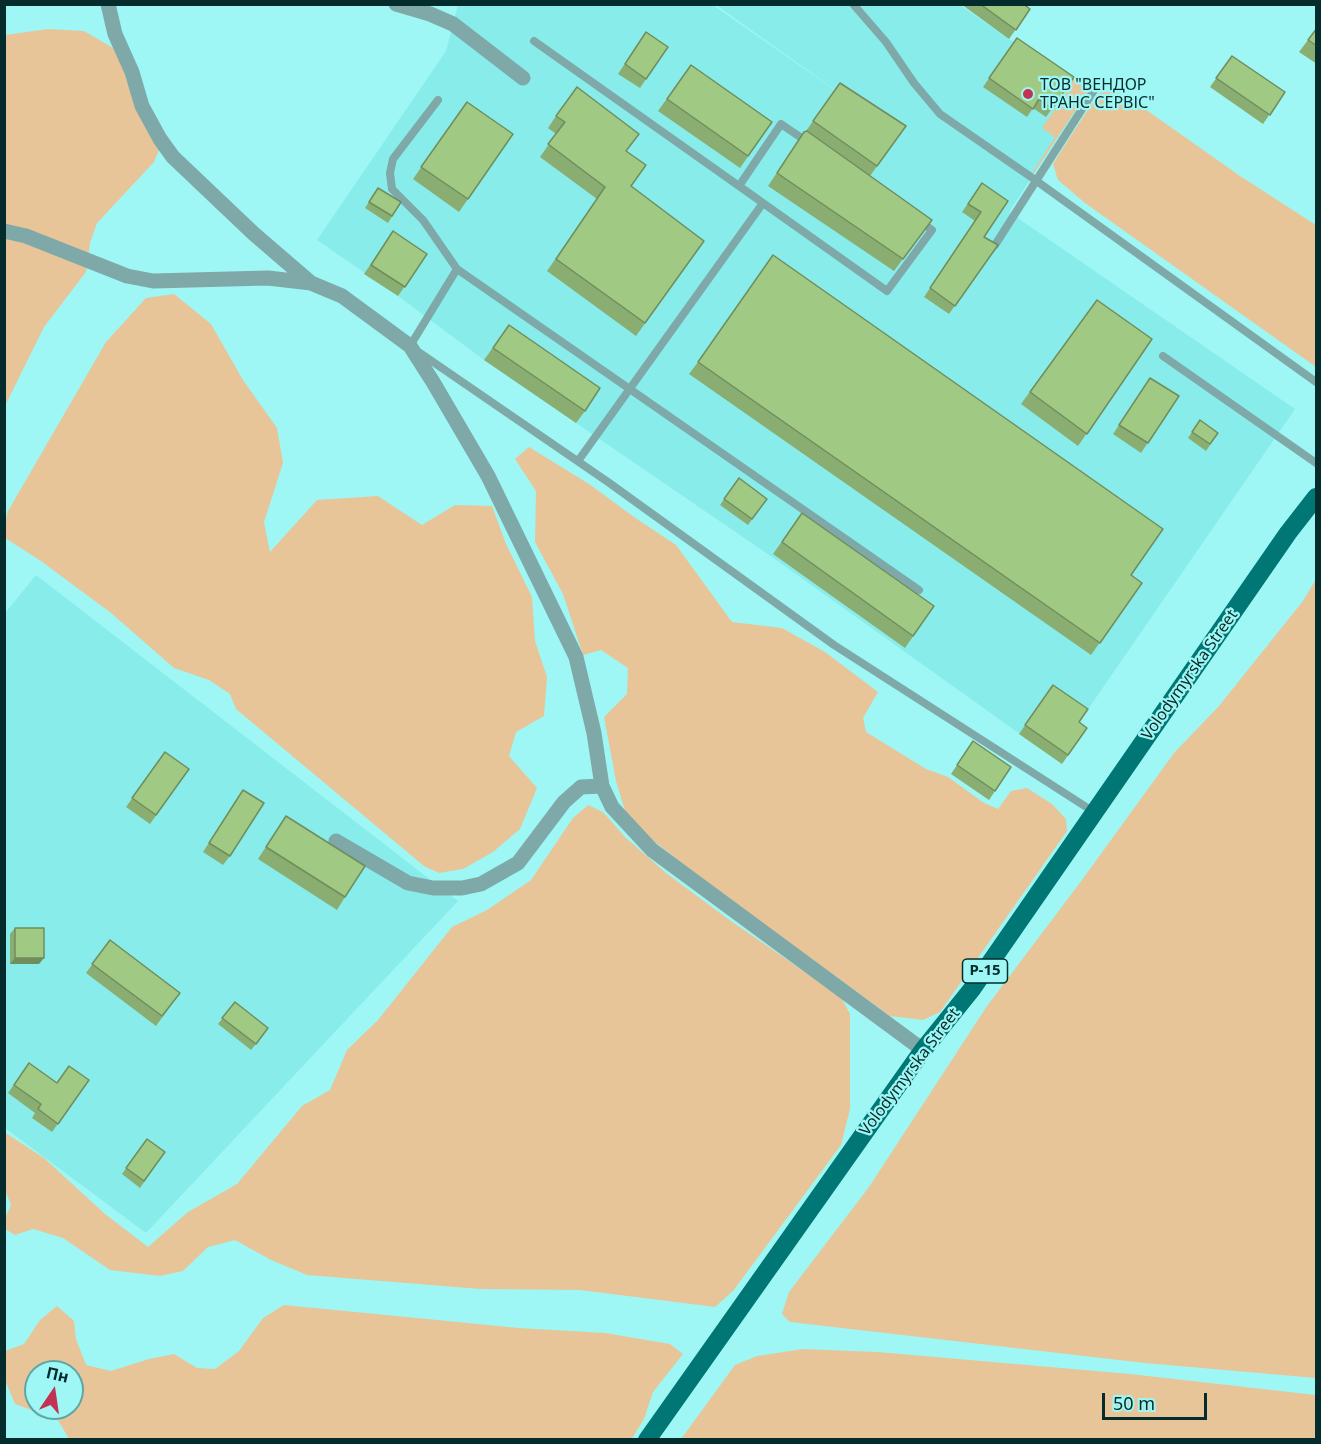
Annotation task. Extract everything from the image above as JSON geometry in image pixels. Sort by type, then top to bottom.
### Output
[{"type":"main road","name":"Volodymyrska Street","points":[[647,1440],[923,1050],[972,989],[1288,533],[1317,497]]},
{"type":"street","points":[[108,4],[115,34],[132,72],[142,106],[173,157],[253,233],[311,283]]},
{"type":"street","points":[[396,4],[430,14],[453,24],[523,78]]},
{"type":"street","points":[[4,231],[26,236],[127,276],[153,281],[268,278],[311,283],[342,296],[410,346],[488,476],[576,657],[594,733],[602,786],[612,807],[652,850],[923,1050]]},
{"type":"street","points":[[336,841],[408,883],[433,888],[462,888],[481,884],[518,863],[564,802],[581,787],[602,786]]},
{"type":"lane","points":[[853,4],[886,42],[940,114],[1036,180],[1317,382]]},
{"type":"lane","points":[[534,41],[887,291],[932,230],[913,217]]},
{"type":"lane","points":[[995,245],[1100,81]]},
{"type":"lane","points":[[438,100],[393,159],[390,174],[392,189],[423,220],[457,269],[919,590]]},
{"type":"lane","points":[[739,186],[781,124],[819,151]]},
{"type":"lane","points":[[578,461],[763,203]]},
{"type":"lane","points":[[457,269],[410,346],[578,461],[834,645],[1047,779],[1095,812]]},
{"type":"lane","points":[[1163,356],[1317,463]]},
{"type":"shaded area","points":[[458,5],[713,5],[865,111],[716,5],[960,5],[1009,39],[1091,87],[1009,212],[1295,409],[1073,731],[1081,737],[1062,764],[772,557],[484,360],[317,240],[446,51]]},
{"type":"shaded area","points":[[48,29],[84,31],[113,48],[128,70],[160,148],[154,162],[97,223],[90,243],[86,272],[44,327],[5,406],[5,35]]},
{"type":"shaded area","points":[[1042,58],[1091,87],[1033,174],[1055,137],[1042,128],[1071,86],[1054,73]]},
{"type":"shaded area","points":[[1113,91],[1128,97],[1240,176],[1316,225],[1316,367],[1085,203],[1058,180],[1053,164],[1099,93]]},
{"type":"shaded area","points":[[174,294],[211,324],[243,380],[277,428],[283,463],[264,522],[270,552],[317,500],[378,496],[422,525],[455,505],[492,506],[506,544],[532,597],[535,641],[547,677],[544,716],[516,732],[509,756],[537,788],[520,829],[493,852],[463,869],[439,873],[424,866],[236,709],[230,694],[209,680],[174,668],[111,613],[41,561],[5,538],[8,511],[106,342],[146,298]]},
{"type":"shaded area","points":[[529,447],[589,484],[676,545],[732,622],[782,628],[825,652],[878,692],[863,718],[866,732],[926,769],[948,777],[984,803],[998,809],[1011,791],[1027,788],[1052,804],[1066,819],[1067,831],[940,1012],[923,1020],[890,1016],[710,885],[651,839],[626,814],[616,781],[604,717],[627,694],[628,668],[601,650],[583,655],[563,594],[535,542],[536,491],[515,459]]},
{"type":"shaded area","points":[[36,575],[458,901],[146,1233],[5,1128],[5,613]]},
{"type":"shaded area","points":[[1316,579],[1316,1378],[1145,1363],[790,1322],[782,1314],[789,1292],[869,1187],[987,1006],[1174,753],[1219,706],[1303,601]]},
{"type":"shaded area","points":[[588,805],[603,812],[625,837],[666,873],[841,997],[850,1014],[850,1109],[841,1145],[733,1291],[715,1307],[580,1290],[480,1289],[307,1275],[271,1260],[235,1240],[208,1247],[183,1271],[160,1276],[110,1270],[63,1238],[33,1229],[15,1235],[5,1229],[5,1218],[11,1205],[5,1190],[4,1132],[44,1158],[105,1214],[148,1247],[188,1212],[237,1184],[302,1106],[330,1090],[347,1050],[378,1020],[452,927],[487,910],[531,880],[573,818]]},
{"type":"shaded area","points":[[284,1305],[519,1328],[605,1333],[670,1344],[683,1354],[653,1392],[644,1419],[631,1440],[69,1439],[58,1420],[84,1420],[84,1360],[24,1360],[24,1407],[15,1404],[5,1380],[5,1351],[24,1344],[40,1320],[57,1306],[74,1321],[76,1339],[86,1365],[111,1371],[174,1354],[197,1368],[215,1369],[239,1351],[263,1318]]},
{"type":"shaded area","points":[[803,1349],[878,1352],[1130,1374],[1316,1395],[1316,1439],[681,1439],[735,1365],[757,1356]]},
{"type":"building","points":[[980,4],[1023,4],[1030,9],[1016,30]]},
{"type":"building","points":[[1317,28],[1317,46],[1308,40]]},
{"type":"building","points":[[646,32],[668,47],[646,79],[625,64]]},
{"type":"building","points":[[1017,38],[1074,77],[1052,109],[1039,99],[1033,109],[989,78]]},
{"type":"building","points":[[1232,56],[1285,92],[1270,115],[1216,78]]},
{"type":"building","points":[[691,65],[772,122],[748,156],[667,99]]},
{"type":"building","points":[[840,83],[906,126],[877,166],[813,121]]},
{"type":"building","points":[[577,87],[639,134],[626,151],[646,165],[631,186],[704,241],[645,323],[556,259],[605,187],[548,144],[565,122],[556,116]]},
{"type":"building","points":[[467,102],[513,134],[468,199],[421,167]]},
{"type":"building","points":[[807,131],[932,220],[903,259],[777,173],[804,132]]},
{"type":"building","points":[[982,183],[1008,201],[984,237],[998,245],[955,306],[930,288],[981,212],[968,204]]},
{"type":"building","points":[[378,188],[401,202],[392,216],[369,202]]},
{"type":"building","points":[[393,231],[427,254],[405,287],[371,265]]},
{"type":"building","points":[[773,255],[1163,529],[1131,575],[1142,583],[1100,643],[698,362]]},
{"type":"building","points":[[1097,300],[1152,339],[1087,434],[1030,392]]},
{"type":"building","points":[[509,325],[600,388],[585,411],[493,348]]},
{"type":"building","points":[[1150,378],[1179,396],[1148,443],[1119,425]]},
{"type":"building","points":[[1200,420],[1218,433],[1210,444],[1192,432]]},
{"type":"building","points":[[739,478],[767,499],[752,519],[724,499]]},
{"type":"building","points":[[802,513],[934,606],[913,636],[782,542]]},
{"type":"building","points":[[1053,685],[1088,709],[1079,722],[1087,728],[1068,755],[1025,725]]},
{"type":"building","points":[[973,741],[1011,767],[995,791],[957,765]]},
{"type":"building","points":[[165,752],[189,769],[156,815],[132,798]]},
{"type":"building","points":[[243,790],[264,803],[230,856],[209,843]]},
{"type":"building","points":[[286,816],[365,866],[345,897],[266,847]]},
{"type":"building","points":[[15,928],[44,928],[44,958],[15,958]]},
{"type":"building","points":[[110,940],[180,993],[162,1016],[92,964]]},
{"type":"building","points":[[235,1002],[268,1028],[256,1044],[222,1018]]},
{"type":"building","points":[[29,1063],[57,1083],[69,1066],[89,1080],[58,1124],[38,1109],[41,1104],[14,1085]]},
{"type":"building","points":[[147,1139],[165,1152],[144,1181],[126,1168]]},
{"type":"place","name":"ТОВ \"ВЕНДОР ТРАНС СЕРВІС\"","points":[[1028,94]]}]
